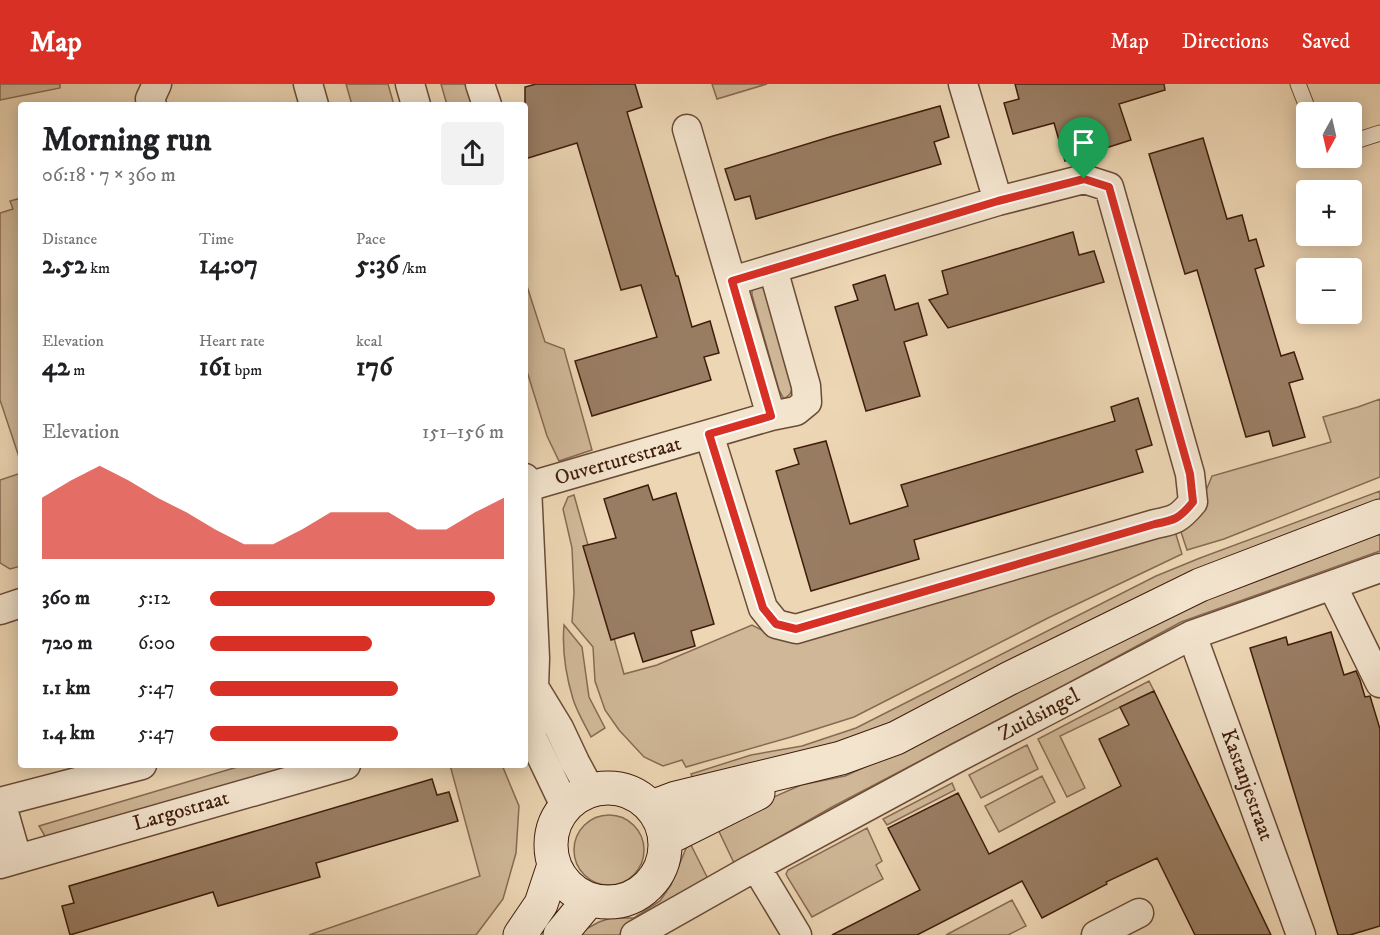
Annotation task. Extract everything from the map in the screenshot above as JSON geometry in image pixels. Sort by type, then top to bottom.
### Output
[{"type":"main road","points":[[651,807],[676,798],[841,758],[896,738],[1008,679],[1200,585],[1380,516]]},
{"type":"main road","points":[[666,839],[804,768]]},
{"type":"main road","points":[[612,788],[634,793],[651,807],[661,822],[666,839],[664,862],[652,882],[634,896],[612,903],[589,900],[568,886],[554,865],[550,844],[554,824],[577,798],[612,788]]},
{"type":"main road","points":[[520,935],[541,904],[554,865]]},
{"type":"main road","points":[[560,935],[589,900]]},
{"type":"street","points":[[151,102],[150,99],[157,84]]},
{"type":"street","points":[[309,84],[313,102]]},
{"type":"street","points":[[410,84],[415,102]]},
{"type":"street","points":[[480,84],[486,102]]},
{"type":"street","points":[[963,84],[998,201]]},
{"type":"street","points":[[687,129],[771,416]]},
{"type":"street","name":"Ouverturestraat","points":[[709,434],[763,608],[776,624],[796,629],[1174,520],[1184,514],[1193,502],[1190,474],[1109,187],[1084,179],[998,201],[732,281]]},
{"type":"street","name":"Ouverturestraat","points":[[528,482],[796,411],[807,402],[806,386],[772,269]]},
{"type":"street","name":"Zuidsingel","points":[[635,935],[955,759],[1192,635],[1380,568]]},
{"type":"street","points":[[528,570],[529,687],[559,728],[577,798]]},
{"type":"street","points":[[1332,585],[1380,683]]},
{"type":"street","points":[[0,610],[18,604]]},
{"type":"street","name":"Kastanjestraat","points":[[1192,635],[1301,935]]},
{"type":"street","points":[[0,802],[130,768]]},
{"type":"street","name":"Largostraat","points":[[0,802],[8,861],[335,768]]},
{"type":"street","points":[[756,867],[797,935]]},
{"type":"street","points":[[1096,935],[1139,913]]},
{"type":"lane","points":[[1298,84],[1305,102]]},
{"type":"lane","points":[[1362,139],[1380,133]]},
{"type":"shaded area","points":[[0,84],[60,84],[60,88],[0,100]]},
{"type":"shaded area","points":[[346,84],[388,84],[393,102],[351,102]]},
{"type":"shaded area","points":[[441,84],[469,84],[473,102],[446,102]]},
{"type":"shaded area","points":[[712,84],[767,84],[717,99]]},
{"type":"shaded area","points":[[18,199],[18,454],[0,400],[0,213],[13,209],[10,201]]},
{"type":"shaded area","points":[[763,284],[794,384],[790,394],[784,399],[779,390],[752,295],[752,287]]},
{"type":"shaded area","points":[[528,289],[545,342],[564,349],[592,450],[559,461],[547,436],[528,375]]},
{"type":"shaded area","points":[[1380,399],[1380,477],[1224,539],[1187,550],[1179,526],[1200,505],[1212,476],[1331,442],[1323,417]]},
{"type":"shaded area","points":[[18,474],[18,567],[10,569],[0,563],[0,480]]},
{"type":"shaded area","points":[[1380,491],[1380,503],[859,739],[694,781],[691,774],[751,755],[802,746],[856,728],[1156,576]]},
{"type":"shaded area","points":[[574,495],[624,674],[657,665],[752,625],[777,638],[792,639],[940,602],[1174,528],[1182,554],[1048,618],[854,717],[686,767],[682,760],[663,766],[644,757],[619,730],[605,710],[595,681],[593,647],[572,622],[574,593],[572,548],[563,509],[568,497]]},
{"type":"shaded area","points":[[1380,534],[1380,551],[1181,622],[832,807],[734,863],[715,823],[801,785],[845,776],[925,740],[1210,595]]},
{"type":"shaded area","points":[[564,625],[582,647],[589,697],[605,728],[591,737],[577,709],[571,690],[564,653]]},
{"type":"shaded area","points":[[1149,681],[1154,691],[1060,736],[1085,788],[1067,797],[1038,739]]},
{"type":"shaded area","points":[[1027,745],[1038,769],[981,798],[969,775]]},
{"type":"shaded area","points":[[234,768],[297,768],[49,843],[39,826]]},
{"type":"shaded area","points":[[451,768],[503,768],[519,806],[516,853],[503,899],[476,935],[309,935],[480,876]]},
{"type":"shaded area","points":[[1042,776],[1055,802],[999,832],[985,806]]},
{"type":"shaded area","points":[[952,783],[955,790],[887,825],[883,819]]},
{"type":"shaded area","points":[[609,815],[622,818],[634,825],[641,837],[644,850],[641,863],[634,875],[622,882],[609,885],[596,882],[584,875],[577,863],[574,850],[577,837],[584,825],[596,818]]},
{"type":"shaded area","points":[[867,828],[882,861],[876,865],[883,879],[812,917],[788,878],[786,874],[788,870]]},
{"type":"shaded area","points":[[689,841],[708,879],[625,935],[575,935],[611,918],[634,918],[660,901],[671,885]]},
{"type":"shaded area","points":[[1012,900],[1026,926],[1008,935],[946,935]]},
{"type":"building","points":[[536,84],[635,84],[642,107],[627,112],[692,327],[710,321],[719,353],[704,357],[711,380],[592,416],[575,361],[657,337],[641,285],[621,290],[577,143],[528,158],[528,102],[525,102],[525,87]]},
{"type":"building","points":[[1015,84],[1164,84],[1165,90],[1119,104],[1131,140],[1065,161],[1054,123],[1013,134],[1004,103],[1019,99]]},
{"type":"building","points":[[940,106],[949,137],[934,142],[941,164],[756,219],[750,196],[735,200],[725,169]]},
{"type":"building","points":[[1203,138],[1227,219],[1242,215],[1249,241],[1256,239],[1264,266],[1255,269],[1281,356],[1294,352],[1303,379],[1289,383],[1305,437],[1273,446],[1269,431],[1246,437],[1197,270],[1185,274],[1149,154]]},
{"type":"building","points":[[1073,232],[1079,255],[1094,251],[1104,282],[948,328],[929,300],[948,294],[942,271]]},
{"type":"building","points":[[885,275],[895,310],[918,303],[927,335],[904,342],[920,396],[866,411],[835,307],[858,300],[853,285]]},
{"type":"building","points":[[1138,398],[1152,445],[1136,450],[1143,472],[914,540],[919,559],[811,591],[776,471],[799,464],[794,449],[826,441],[850,524],[908,506],[901,485],[1115,421],[1111,407]]},
{"type":"building","points":[[648,485],[653,500],[676,493],[714,624],[691,631],[695,646],[643,662],[634,633],[611,640],[583,546],[616,538],[604,499]]},
{"type":"building","points":[[1331,632],[1344,675],[1356,671],[1365,697],[1370,696],[1380,729],[1380,926],[1350,935],[1338,935],[1250,648],[1286,637],[1288,645]]},
{"type":"building","points":[[1154,691],[1271,935],[1195,935],[1157,858],[1106,882],[1107,884],[1042,918],[1022,881],[917,935],[832,935],[920,890],[888,828],[958,793],[989,854],[1121,786],[1099,739],[1129,725],[1120,707]]},
{"type":"building","points":[[432,779],[437,795],[449,792],[458,821],[316,863],[320,877],[218,906],[213,892],[70,935],[62,906],[74,903],[69,886]]},
{"type":"route","points":[[1084,179],[1109,187],[1190,474],[1193,502],[1184,514],[1174,520],[796,629],[776,624],[763,608],[709,434],[771,416],[732,281],[998,201],[1084,179]]}]
